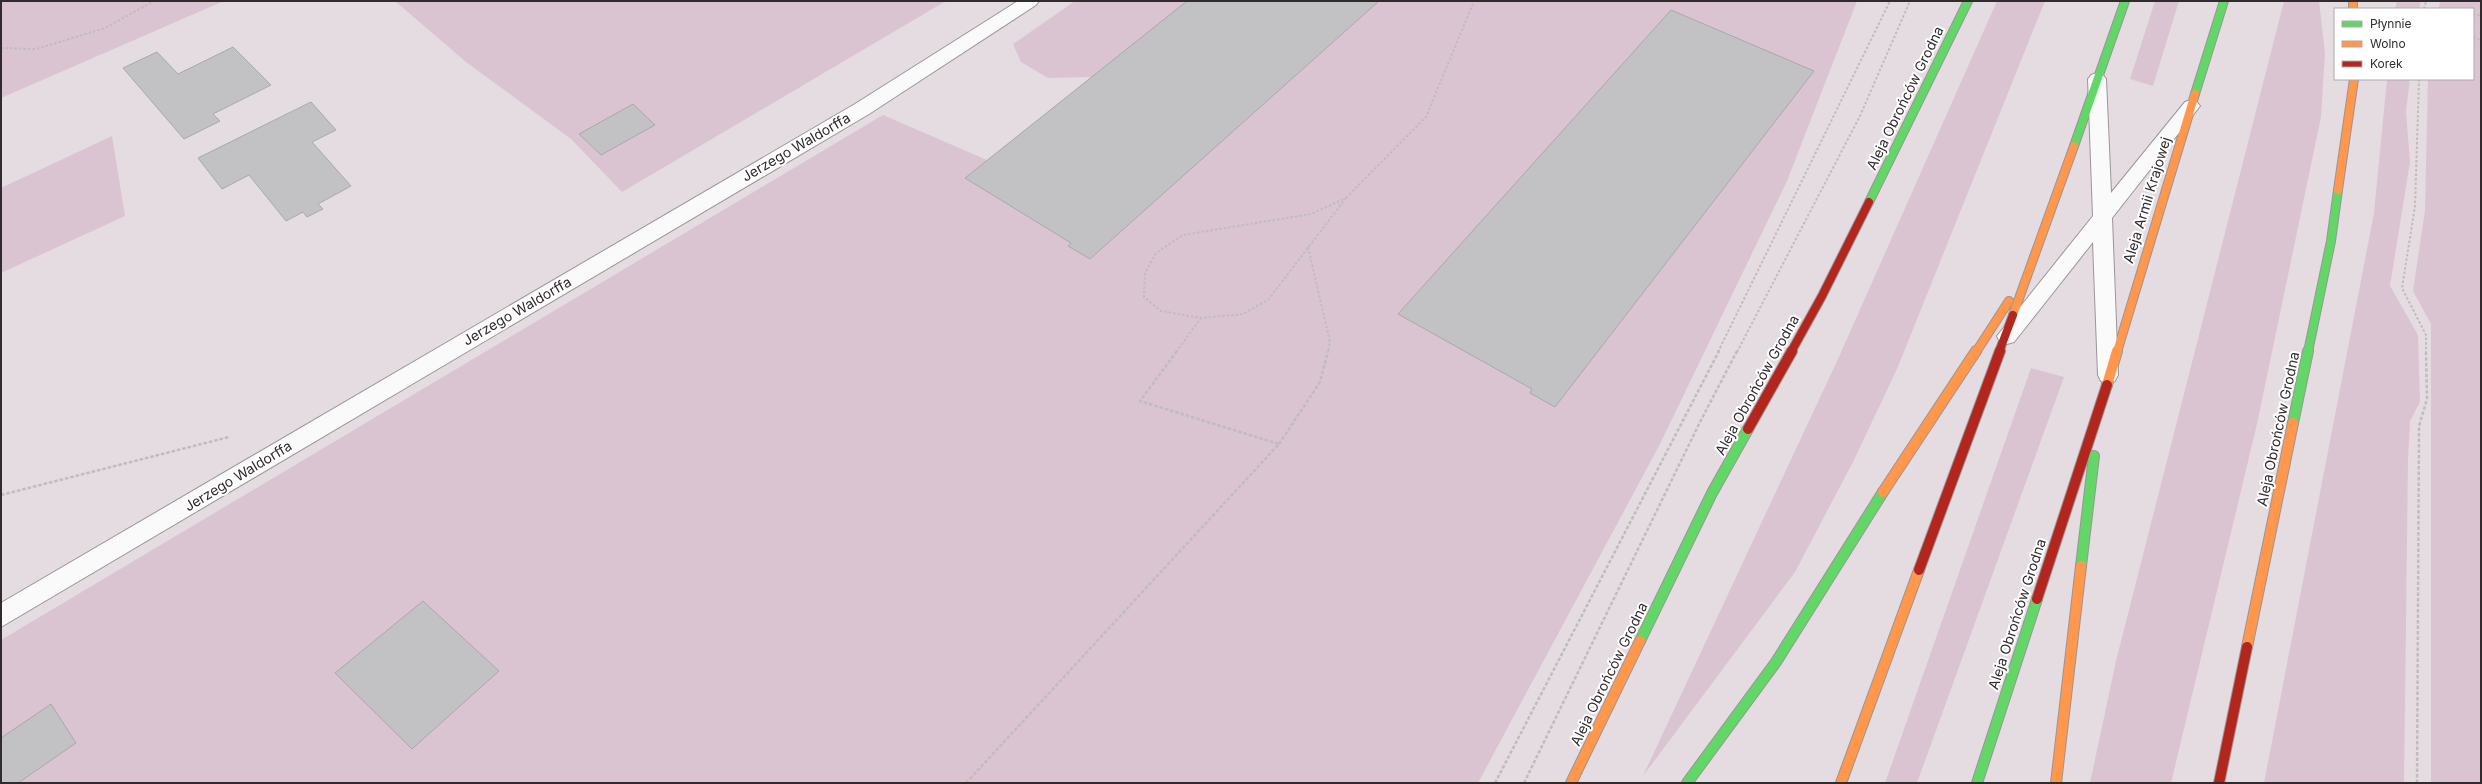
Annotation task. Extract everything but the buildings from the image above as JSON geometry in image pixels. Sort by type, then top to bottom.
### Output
[{"type":"main road","name":"Aleja Obrońców Grodna","points":[[1571,783],[1712,493],[1822,296],[1968,1]]},
{"type":"main road","points":[[1841,783],[2030,270],[2125,1]]},
{"type":"main road","name":"Aleja Armii Krajowej","points":[[2100,409],[2224,1]]},
{"type":"main road","name":"Aleja Obrońców Grodna","points":[[2219,783],[2331,241],[2354,80]]},
{"type":"main road","points":[[1687,783],[1776,662],[1875,504],[2030,270]]},
{"type":"main road","name":"Aleja Obrońców Grodna","points":[[1977,783],[2100,409]]},
{"type":"main road","points":[[2056,783],[2100,409]]},
{"type":"street","name":"Jerzego Waldorffa","points":[[1,616],[862,109],[1030,1]]},
{"type":"lane","points":[[2097,79],[2109,380]]},
{"type":"lane","points":[[2005,338],[2191,106]]},
{"type":"path","points":[[1,48],[36,49],[105,28],[154,1]]},
{"type":"path","points":[[1346,198],[1311,214],[1183,235],[1156,252],[1145,273],[1144,297],[1161,311],[1201,318],[1243,314],[1268,300],[1346,198],[1426,117],[1474,1]]},
{"type":"path","points":[[1495,783],[1561,651],[1738,314],[1822,147],[1890,1]]},
{"type":"path","points":[[1524,783],[1700,422],[1860,116],[1910,1]]},
{"type":"path","points":[[2417,783],[2419,426],[2427,400],[2426,334],[2402,288],[2415,206],[2419,80]]},
{"type":"path","points":[[966,783],[1279,444],[1320,382],[1330,342],[1308,247]]},
{"type":"path","points":[[1201,318],[1140,401],[1279,444]]},
{"type":"path","points":[[1,495],[236,435]]},
{"type":"shaded area","points":[[1,1],[224,1],[1,98]]},
{"type":"shaded area","points":[[395,1],[946,1],[622,192],[571,139],[466,62]]},
{"type":"shaded area","points":[[1075,1],[1857,1],[1787,181],[1660,444],[1478,783],[1,783],[1,640],[883,115],[987,160],[1092,77],[1048,78],[1021,62],[1013,44]]},
{"type":"shaded area","points":[[1997,1],[2045,1],[1897,369],[1853,462],[1795,572],[1643,776],[1838,359]]},
{"type":"shaded area","points":[[2155,1],[2179,1],[2153,86],[2130,79]]},
{"type":"shaded area","points":[[2284,1],[2319,1],[2325,53],[2321,117],[2257,424],[2171,783],[2090,783],[2116,661]]},
{"type":"shaded area","points":[[2397,1],[2421,1],[2419,8],[2395,8]]},
{"type":"shaded area","points":[[2440,1],[2481,1],[2481,783],[2431,783],[2431,324],[2413,291],[2425,210],[2428,80],[2474,80],[2474,8],[2439,8]]},
{"type":"shaded area","points":[[2387,80],[2410,80],[2406,112],[2410,162],[2390,286],[2418,335],[2420,402],[2410,421],[2408,461],[2404,783],[2264,783],[2374,213]]},
{"type":"shaded area","points":[[112,136],[125,216],[1,273],[1,188]]},
{"type":"shaded area","points":[[2031,368],[2064,377],[1917,783],[1885,783]]},
{"type":"traffic: fast","points":[[1869,202],[1968,1]]},
{"type":"traffic: fast","points":[[2074,146],[2125,1]]},
{"type":"traffic: fast","points":[[2195,94],[2224,1]]},
{"type":"traffic: fast","points":[[2293,423],[2331,241],[2338,190]]},
{"type":"traffic: fast","points":[[1640,641],[1712,493],[1748,429]]},
{"type":"traffic: fast","points":[[2081,566],[2094,456]]},
{"type":"traffic: fast","points":[[1687,783],[1776,662],[1883,492]]},
{"type":"traffic: fast","points":[[1977,783],[2037,599]]},
{"type":"traffic: slow","points":[[2353,1],[2353,8]]},
{"type":"traffic: slow","points":[[2338,190],[2354,80]]},
{"type":"traffic: slow","points":[[2107,385],[2195,94]]},
{"type":"traffic: slow","points":[[2013,315],[2074,146]]},
{"type":"traffic: slow","points":[[1883,492],[2009,301]]},
{"type":"traffic: slow","points":[[2247,647],[2293,423]]},
{"type":"traffic: slow","points":[[2056,783],[2081,566]]},
{"type":"traffic: slow","points":[[1841,783],[1919,570]]},
{"type":"traffic: slow","points":[[1571,783],[1640,641]]},
{"type":"traffic: jam","points":[[1748,429],[1822,296],[1869,202]]},
{"type":"traffic: jam","points":[[1919,570],[2013,315]]},
{"type":"traffic: jam","points":[[2037,599],[2107,385]]},
{"type":"traffic: jam","points":[[2219,783],[2247,647]]}]
